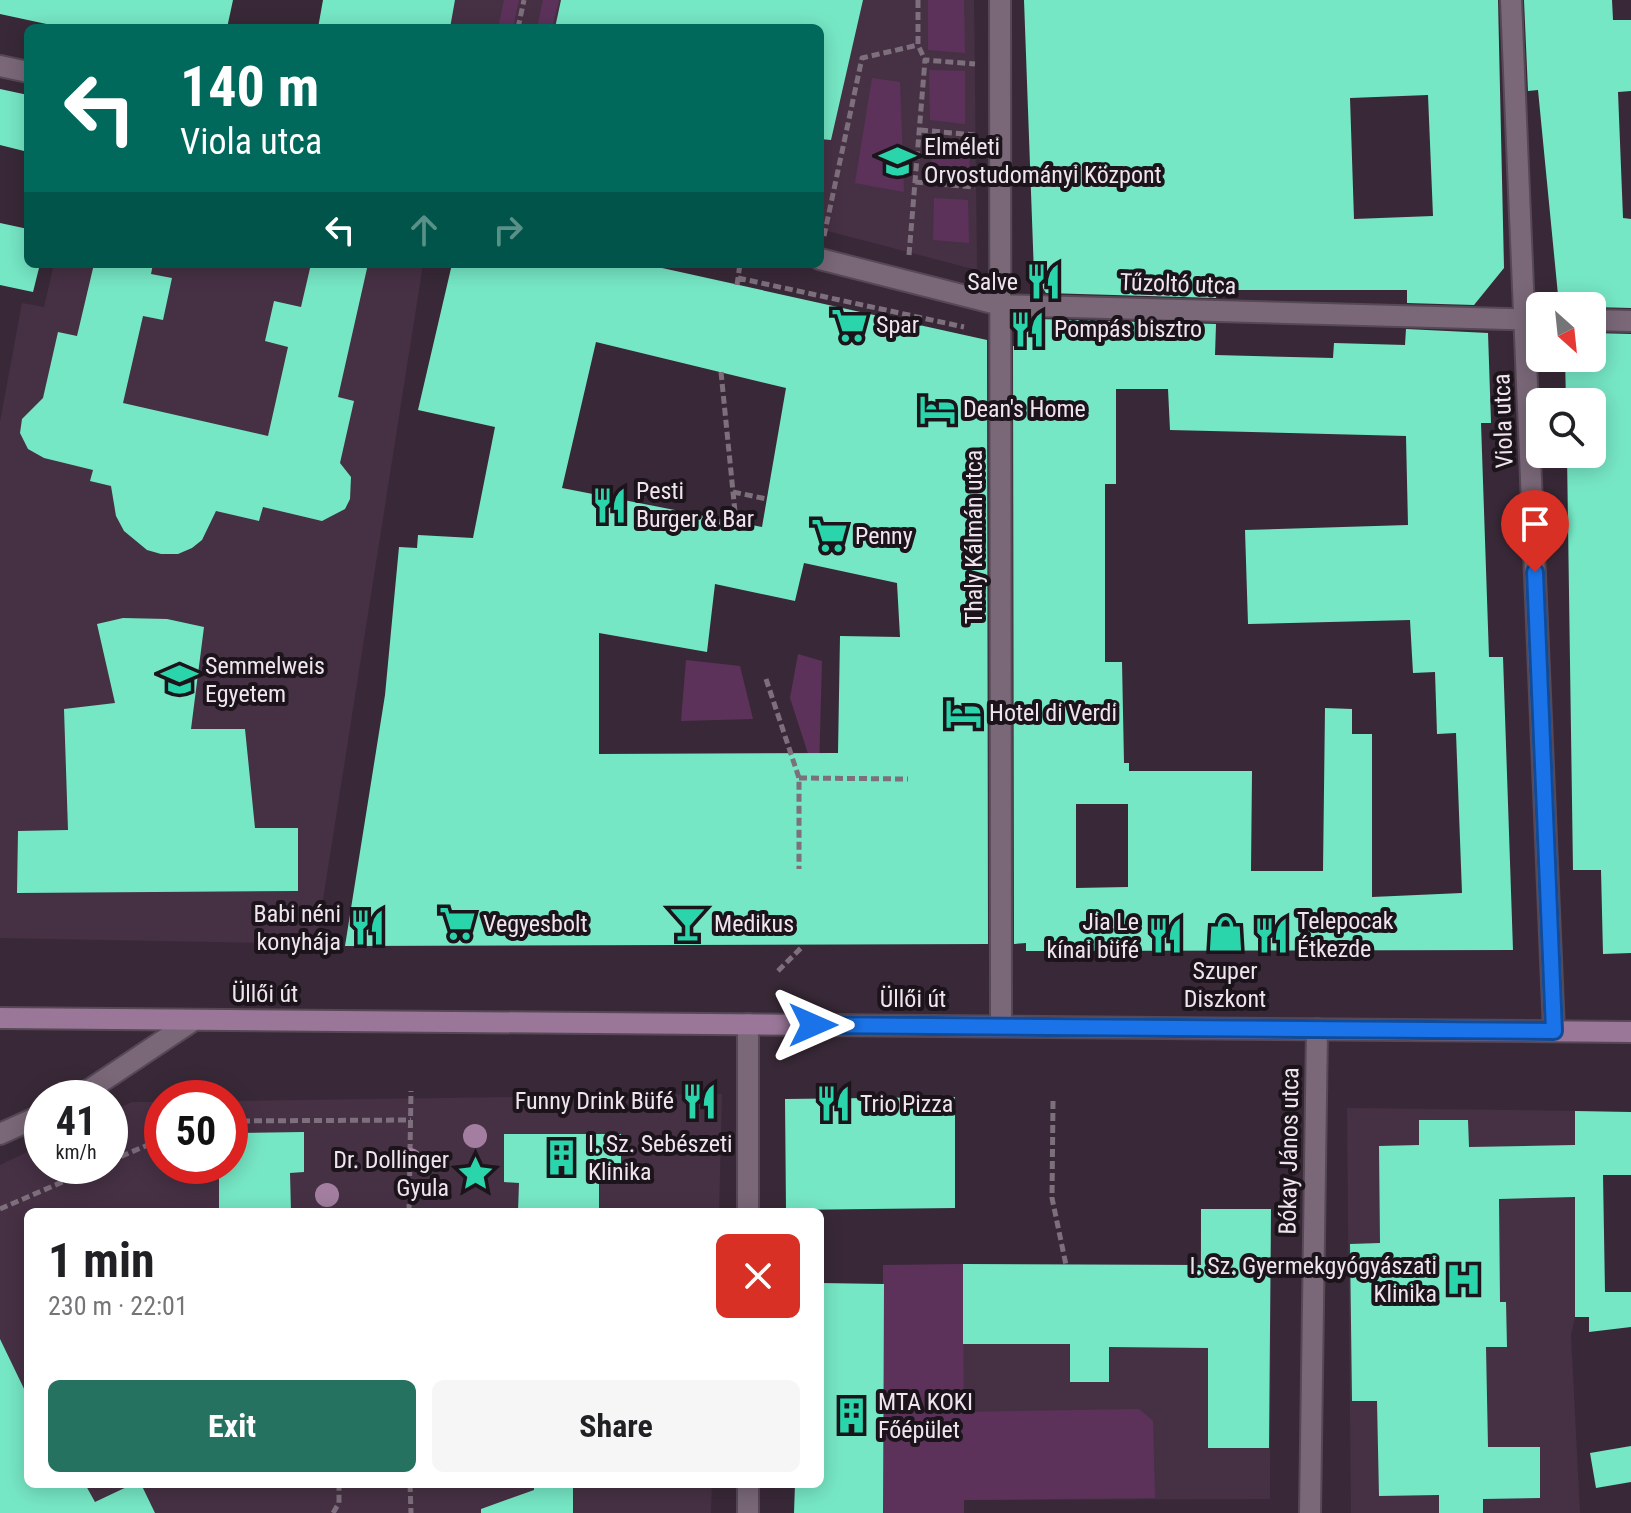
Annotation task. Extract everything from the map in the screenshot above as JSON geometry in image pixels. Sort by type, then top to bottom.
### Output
[{"type":"main road","name":"Üllői út","points":[[0,1018],[1631,1032]]},
{"type":"street","name":"Thaly Kálmán utca","points":[[1000,0],[1001,1026]]},
{"type":"street","name":"Viola utca","points":[[1511,0],[1531,292]]},
{"type":"street","points":[[0,66],[24,71]]},
{"type":"street","name":"Tűzoltó utca","points":[[824,260],[1001,305],[1526,320]]},
{"type":"street","points":[[1606,320],[1631,321]]},
{"type":"street","name":"Viola utca","points":[[1535,372],[1554,1031]]},
{"type":"street","points":[[104,1080],[194,1020]]},
{"type":"street","points":[[748,1024],[748,1208]]},
{"type":"street","name":"Bókay János utca","points":[[1310,1513],[1317,1029]]},
{"type":"street","points":[[0,1134],[24,1123]]},
{"type":"street","points":[[748,1488],[748,1513]]},
{"type":"path","points":[[519,24],[524,0]]},
{"type":"path","points":[[910,242],[925,60],[918,45],[918,0]]},
{"type":"path","points":[[824,240],[862,58],[918,45]]},
{"type":"path","points":[[925,60],[1000,66]]},
{"type":"path","points":[[920,130],[1000,136]]},
{"type":"path","points":[[915,182],[1000,189]]},
{"type":"path","points":[[740,268],[738,281],[973,329]]},
{"type":"path","points":[[721,372],[736,522]]},
{"type":"path","points":[[733,492],[767,499]]},
{"type":"path","points":[[766,679],[799,778],[799,869]]},
{"type":"path","points":[[799,778],[908,779]]},
{"type":"path","points":[[778,971],[802,947]]},
{"type":"path","points":[[409,1208],[411,1091]]},
{"type":"path","points":[[1053,1101],[1052,1198],[1066,1265]]},
{"type":"path","points":[[248,1121],[411,1120]]},
{"type":"path","points":[[0,1209],[58,1184]]},
{"type":"path","points":[[333,1513],[339,1503],[339,1488]]},
{"type":"path","points":[[410,1488],[411,1513]]},
{"type":"shaded area","name":"Elméleti Orvostudományi Központ","points":[[455,0],[974,0],[977,270],[824,230],[824,24],[451,24]]},
{"type":"shaded area","points":[[504,0],[519,0],[514,24],[499,24]]},
{"type":"shaded area","points":[[543,0],[559,0],[553,24],[538,24]]},
{"type":"shaded area","points":[[928,0],[964,0],[965,53],[928,50]]},
{"type":"shaded area","points":[[929,70],[965,71],[965,124],[930,120]]},
{"type":"shaded area","points":[[872,78],[900,82],[904,192],[855,183]]},
{"type":"shaded area","points":[[932,140],[970,142],[969,180],[931,176]]},
{"type":"shaded area","points":[[934,198],[968,200],[969,243],[933,240]]},
{"type":"shaded area","name":"Semmelweis Egyetem","points":[[53,268],[422,268],[316,944],[0,938],[0,422],[22,303],[44,307]]},
{"type":"shaded area","points":[[798,654],[822,661],[819,770],[813,769],[790,698]]},
{"type":"shaded area","points":[[686,660],[740,666],[753,719],[681,721]]},
{"type":"shaded area","points":[[722,1094],[719,1208],[24,1208],[24,1488],[712,1488],[711,1513],[0,1513],[0,1165],[24,1154],[24,1184],[128,1184],[128,1104],[144,1102],[144,1184],[248,1184],[248,1101]]},
{"type":"shaded area","name":"I. Sz. Gyermekgyógyászati Klinika","points":[[1347,1108],[1575,1111],[1575,1317],[1571,1335],[1580,1513],[1351,1513]]},
{"type":"shaded area","points":[[1201,1209],[1271,1209],[1270,1499],[964,1500],[963,1264],[1200,1265]]},
{"type":"shaded area","points":[[963,1264],[964,1412],[1139,1409],[1153,1421],[1155,1498],[964,1500],[964,1513],[883,1513],[883,1265]]},
{"type":"building","points":[[0,0],[233,0],[228,24],[46,24],[0,14]]},
{"type":"building","points":[[323,0],[455,0],[451,24],[319,24]]},
{"type":"building","points":[[561,0],[863,0],[831,140],[824,139],[824,24],[556,24]]},
{"type":"building","points":[[1024,0],[1498,0],[1504,268],[1474,305],[1407,303],[1407,290],[1217,290],[1216,298],[1046,293],[1034,274]],"holes":[[[1428,95],[1433,216],[1354,219],[1350,98]]]},
{"type":"building","points":[[1524,0],[1612,0],[1613,20],[1631,20],[1631,91],[1618,92],[1623,218],[1631,219],[1631,308],[1606,307],[1606,292],[1558,292],[1538,90],[1528,91]]},
{"type":"building","points":[[0,89],[24,94],[24,151],[0,145]]},
{"type":"building","points":[[0,223],[24,228],[24,268],[39,268],[33,292],[0,285]]},
{"type":"building","points":[[93,268],[152,268],[151,274],[172,278],[163,320],[143,316],[123,403],[268,436],[288,347],[265,341],[274,301],[301,307],[310,268],[367,268],[338,397],[354,401],[340,463],[351,477],[350,499],[345,509],[322,521],[263,507],[259,521],[216,511],[202,540],[192,548],[178,554],[147,550],[124,531],[116,516],[111,486],[90,481],[93,470],[44,458],[28,449],[20,433],[22,419],[43,398],[58,332],[77,336]]},
{"type":"building","points":[[451,268],[662,268],[987,340],[988,944],[345,946],[385,695],[399,547],[417,548],[418,535],[473,538],[495,427],[418,410]],"holes":[[[596,342],[786,388],[762,527],[562,488]],[[804,563],[897,583],[900,637],[840,636],[838,753],[599,754],[599,633],[707,652],[715,584],[795,601]]]},
{"type":"building","points":[[1036,319],[1216,324],[1215,355],[1333,358],[1334,343],[1405,345],[1406,329],[1488,333],[1491,423],[1481,423],[1489,657],[1503,657],[1513,950],[1026,951],[1026,943],[1014,944],[1013,346],[1019,347],[1019,327]],"holes":[[[1116,389],[1168,389],[1170,430],[1406,436],[1408,525],[1245,530],[1248,624],[1410,620],[1413,673],[1435,672],[1437,734],[1456,733],[1462,893],[1372,897],[1372,734],[1352,734],[1352,709],[1325,708],[1323,871],[1251,871],[1252,771],[1129,771],[1129,763],[1124,763],[1122,662],[1105,662],[1105,484],[1116,484]],[[1076,804],[1128,804],[1128,887],[1076,888]]]},
{"type":"building","points":[[1606,333],[1631,334],[1631,953],[1603,954],[1601,870],[1573,870],[1567,468],[1606,468],[1606,388],[1566,388],[1565,372],[1606,372]]},
{"type":"building","points":[[123,618],[167,619],[204,627],[191,729],[245,729],[255,828],[298,828],[298,891],[17,893],[18,831],[68,830],[64,709],[115,703],[97,624]]},
{"type":"building","points":[[955,1097],[955,1208],[786,1208],[785,1099]]},
{"type":"building","points":[[1575,1111],[1631,1112],[1631,1175],[1603,1175],[1605,1292],[1631,1292],[1631,1327],[1589,1332],[1589,1317],[1575,1317],[1575,1197],[1499,1199],[1500,1302],[1506,1302],[1507,1347],[1486,1347],[1488,1447],[1540,1447],[1540,1498],[1483,1499],[1483,1513],[1439,1513],[1439,1495],[1379,1496],[1377,1401],[1352,1401],[1350,1244],[1380,1243],[1379,1146],[1419,1145],[1419,1120],[1468,1120],[1469,1147],[1575,1145]]},
{"type":"building","points":[[304,1132],[304,1172],[290,1173],[291,1208],[219,1208],[219,1184],[248,1184],[248,1133]]},
{"type":"building","name":"I. Sz. Sebészeti Klinika","points":[[504,1134],[621,1134],[621,1182],[599,1182],[599,1208],[518,1208],[519,1183],[504,1182]]},
{"type":"building","points":[[1201,1209],[1271,1209],[1269,1448],[1208,1448],[1208,1348],[1109,1347],[1109,1382],[1070,1382],[1070,1344],[963,1344],[963,1264],[1201,1265]]},
{"type":"building","points":[[824,1283],[884,1284],[883,1513],[794,1513],[795,1488],[824,1488]]},
{"type":"building","points":[[0,1339],[24,1389],[24,1488],[87,1488],[95,1502],[125,1488],[143,1488],[155,1513],[0,1513]]},
{"type":"building","points":[[1631,1446],[1631,1482],[1596,1488],[1590,1453]]},
{"type":"building","points":[[573,1488],[573,1513],[481,1513],[481,1509],[534,1490]]},
{"type":"place","name":"Elméleti Orvostudományi Központ","points":[[898,161]]},
{"type":"place","name":"Salve","points":[[1044,282]]},
{"type":"place","name":"Spar","points":[[850,325]]},
{"type":"place","name":"Pompás bisztro","points":[[1028,329]]},
{"type":"place","name":"Dean's Home","points":[[937,409]]},
{"type":"place","name":"Pesti Burger & Bar","points":[[610,505]]},
{"type":"place","name":"Penny","points":[[829,536]]},
{"type":"place","name":"Semmelweis Egyetem","points":[[179,680]]},
{"type":"place","name":"Hotel di Verdi","points":[[963,713]]},
{"type":"place","name":"Vegyesbolt","points":[[457,924]]},
{"type":"place","name":"Medikus","points":[[688,924]]},
{"type":"place","name":"Babi néni konyhája","points":[[367,928]]},
{"type":"place","name":"Szuper Diszkont","points":[[1225,934]]},
{"type":"place","name":"Telepocak Étkezde","points":[[1271,935]]},
{"type":"place","name":"Jia Le kínai büfé","points":[[1165,936]]},
{"type":"place","name":"Funny Drink Büfé","points":[[700,1101]]},
{"type":"place","name":"Trio Pizza","points":[[834,1104]]},
{"type":"place","name":"I. Sz. Sebészeti Klinika","points":[[562,1158]]},
{"type":"place","name":"Dr. Dollinger Gyula","points":[[475,1174]]},
{"type":"place","name":"I. Sz. Gyermekgyógyászati Klinika","points":[[1463,1280]]},
{"type":"place","name":"MTA KOKI Főépület","points":[[852,1416]]},
{"type":"route","points":[[813,1025],[1554,1031],[1535,572]]}]
